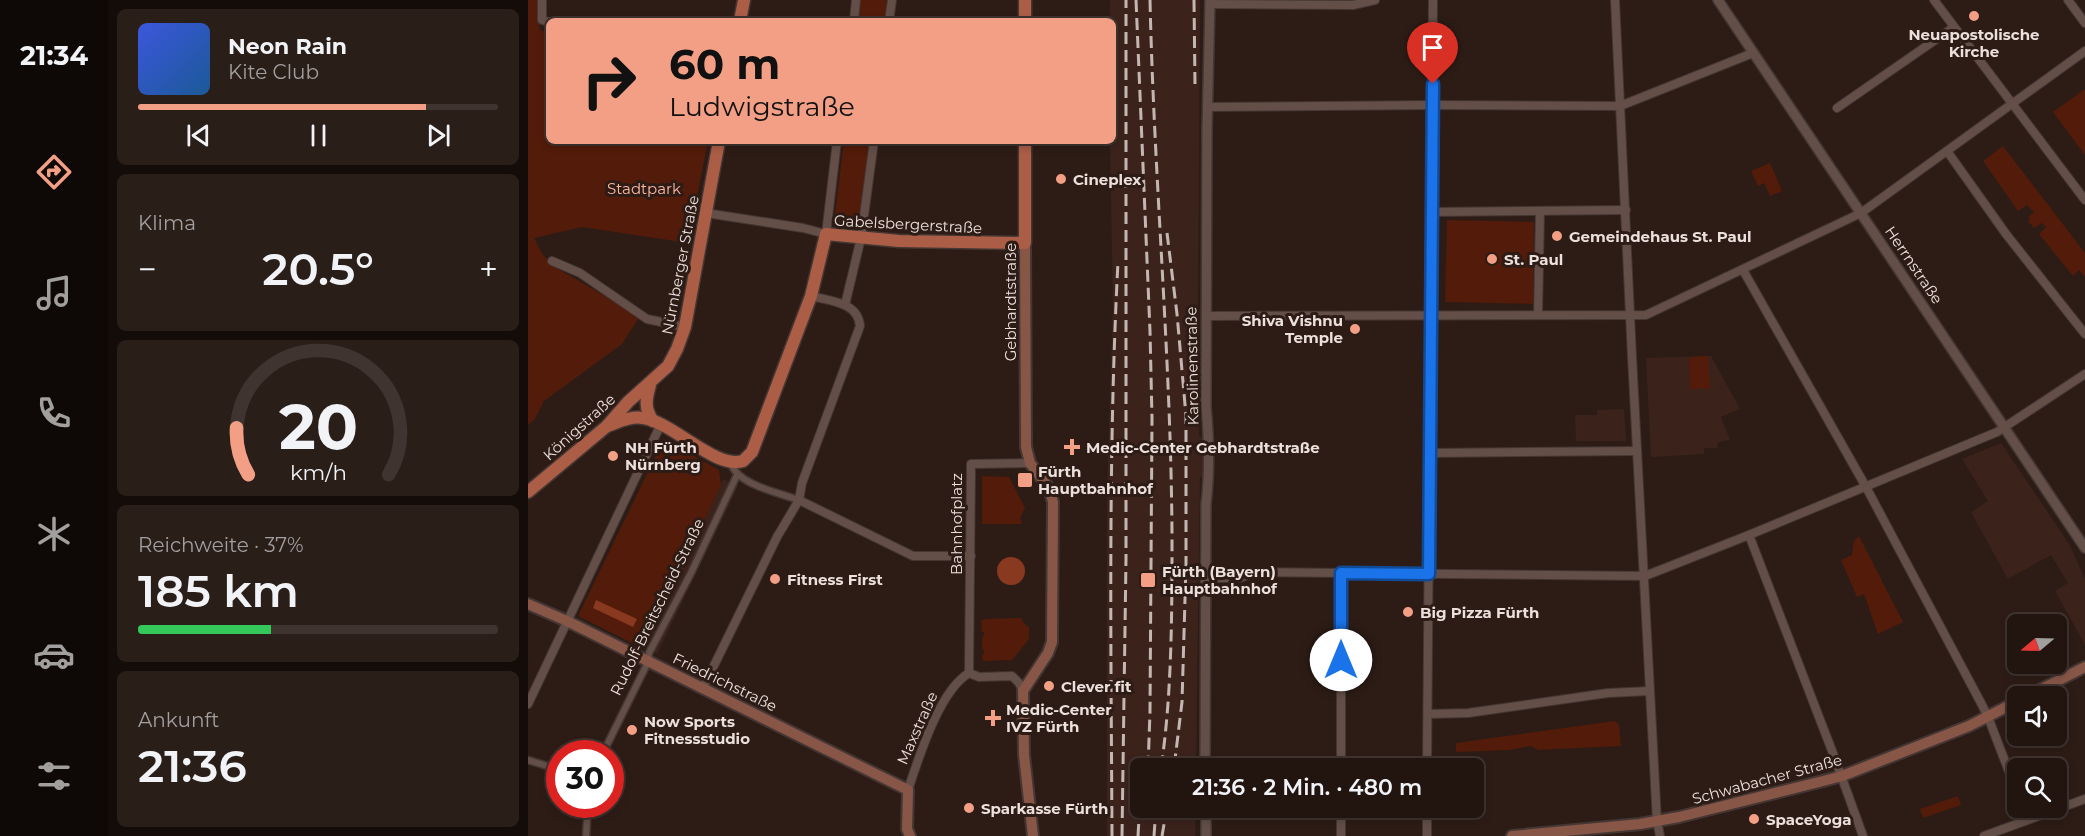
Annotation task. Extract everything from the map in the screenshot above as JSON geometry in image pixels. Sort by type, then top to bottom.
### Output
[{"type":"main road","points":[[741,18],[744,0]]},
{"type":"main road","points":[[1025,0],[1025,18]]},
{"type":"main road","name":"Nürnberger Straße","points":[[650,384],[668,366],[677,350],[685,327],[718,144]]},
{"type":"main road","name":"Gebhardtstraße","points":[[1025,144],[1026,447],[1030,463]]},
{"type":"main road","name":"Gabelsbergerstraße","points":[[826,234],[861,238],[1025,243]]},
{"type":"main road","name":"Rudolf-Breitscheid-Straße","points":[[737,466],[752,452],[812,296],[826,234]]},
{"type":"main road","points":[[650,384],[646,402],[647,412],[657,423]]},
{"type":"main road","name":"Königstraße","points":[[528,492],[607,426],[628,402],[650,384]]},
{"type":"main road","points":[[607,426],[629,418],[646,418],[737,466]]},
{"type":"main road","points":[[1030,463],[1049,488],[1053,502],[1053,642],[1023,691],[1024,755],[1033,836]]},
{"type":"main road","name":"Friedrichstraße","points":[[528,604],[567,621],[908,790]]},
{"type":"main road","points":[[2048,686],[2085,667]]},
{"type":"main road","name":"Schwabacher Straße","points":[[1512,836],[1680,817],[1842,776],[2007,708]]},
{"type":"main road","name":"Maxstraße","points":[[908,790],[908,834]]},
{"type":"street","points":[[542,0],[542,20],[546,21]]},
{"type":"street","points":[[854,18],[856,0]]},
{"type":"street","points":[[890,18],[892,0]]},
{"type":"street","points":[[1210,2],[1353,5],[1375,0]]},
{"type":"street","points":[[1427,758],[1433,0]]},
{"type":"street","points":[[1615,0],[1637,451],[1657,821],[1660,836]]},
{"type":"street","name":"Herrnstraße","points":[[1718,0],[2085,548]]},
{"type":"street","points":[[1934,0],[2085,200]]},
{"type":"street","points":[[2068,0],[2085,22]]},
{"type":"street","name":"Karolinenstraße","points":[[1205,758],[1206,515],[1209,437],[1206,405],[1207,107],[1210,2]]},
{"type":"street","points":[[1837,108],[1954,27]]},
{"type":"street","points":[[1206,316],[1646,315],[1861,213],[2085,51]]},
{"type":"street","points":[[1207,107],[1620,106],[1754,53]]},
{"type":"street","name":"Rudolf-Breitscheid-Straße","points":[[826,234],[837,144]]},
{"type":"street","points":[[846,305],[861,238],[874,144]]},
{"type":"street","points":[[1947,151],[2006,234],[2085,334]]},
{"type":"street","points":[[1432,212],[1626,210]]},
{"type":"street","points":[[1538,315],[1540,211]]},
{"type":"street","points":[[706,213],[803,228],[826,234]]},
{"type":"street","points":[[552,261],[580,273],[647,319],[685,327]]},
{"type":"street","points":[[1743,270],[1866,487],[1988,717],[2007,766]]},
{"type":"street","points":[[703,688],[777,537],[799,500],[802,483],[860,326],[858,315],[846,305],[812,296]]},
{"type":"street","points":[[1218,578],[1240,578],[1255,572],[1645,576],[2006,428],[2085,374]]},
{"type":"street","points":[[528,704],[657,423]]},
{"type":"street","points":[[1430,453],[1637,451]]},
{"type":"street","name":"Bahnhofplatz","points":[[969,673],[971,464],[1030,463]]},
{"type":"street","points":[[737,466],[746,480],[799,500],[913,556],[971,556]]},
{"type":"street","name":"Rudolf-Breitscheid-Straße","points":[[609,740],[648,662],[648,653],[691,573],[737,466]]},
{"type":"street","points":[[1749,535],[1863,836]]},
{"type":"street","points":[[1341,573],[1341,758]]},
{"type":"street","points":[[969,673],[979,677],[1012,676],[1023,691]]},
{"type":"street","name":"Maxstraße","points":[[908,790],[920,754],[951,688],[969,673]]},
{"type":"street","points":[[1428,714],[1468,713],[1608,693],[1650,692]]},
{"type":"street","points":[[528,760],[546,766]]},
{"type":"street","points":[[1985,836],[2085,799]]},
{"type":"street","points":[[586,836],[587,818]]},
{"type":"street","points":[[1206,818],[1206,836]]},
{"type":"street","points":[[1341,818],[1341,836]]},
{"type":"street","points":[[1426,836],[1427,818]]},
{"type":"shaded area","points":[[1110,0],[1200,0],[1198,313],[1199,436],[1203,437],[1203,477],[1200,477],[1196,758],[1130,758],[1130,818],[1196,818],[1195,836],[1107,836],[1107,491],[1113,308],[1110,144],[1116,144],[1116,18],[1110,18]]},
{"type":"shaded area","points":[[1711,356],[1740,409],[1721,417],[1730,440],[1718,442],[1717,448],[1704,448],[1704,454],[1651,457],[1646,358]]},
{"type":"shaded area","points":[[1624,409],[1626,441],[1576,441],[1575,415],[1597,415],[1597,410]]},
{"type":"shaded area","points":[[2001,443],[2069,544],[2085,579],[2085,645],[2055,591],[2068,583],[2051,555],[2008,579],[1971,512],[1988,501],[1962,459]]},
{"type":"shaded area","points":[[723,479],[738,486],[657,654],[642,647]]},
{"type":"shaded area","points":[[1011,557],[1021,561],[1025,571],[1021,581],[1011,585],[1001,581],[997,571],[1001,561]]},
{"type":"shaded area","points":[[596,600],[637,619],[633,627],[593,608]]},
{"type":"green space","name":"Stadtpark","points":[[528,0],[537,0],[540,30],[546,32],[546,144],[707,144],[688,243],[582,227],[534,238],[543,255],[558,269],[640,316],[622,344],[544,401],[534,420],[528,425]]},
{"type":"green space","points":[[860,0],[888,0],[885,18],[858,18]]},
{"type":"green space","points":[[2085,89],[2085,155],[2053,112]]},
{"type":"green space","points":[[844,144],[870,144],[859,227],[834,222]]},
{"type":"green space","points":[[2003,146],[2085,253],[2085,277],[2079,270],[2073,276],[2039,234],[2046,227],[2042,223],[2034,228],[2028,221],[2030,219],[2028,217],[2034,212],[2027,205],[2018,211],[1983,161]]},
{"type":"green space","points":[[1770,163],[1782,191],[1770,196],[1764,183],[1758,186],[1751,171]]},
{"type":"green space","points":[[1447,220],[1534,222],[1533,304],[1445,302]]},
{"type":"green space","points":[[1708,356],[1710,388],[1690,389],[1689,357]]},
{"type":"green space","points":[[664,439],[719,470],[721,485],[642,648],[578,616]]},
{"type":"green space","points":[[982,476],[1009,477],[1025,508],[1020,518],[1022,524],[982,524]]},
{"type":"green space","points":[[1859,536],[1903,622],[1878,634],[1864,594],[1857,597],[1841,560],[1852,555],[1854,541]]},
{"type":"green space","points":[[1022,618],[1029,628],[1029,639],[1012,660],[983,661],[982,637],[984,632],[982,632],[981,621]]},
{"type":"green space","points":[[1615,721],[1619,725],[1621,746],[1538,750],[1531,746],[1509,750],[1456,752],[1456,743]]},
{"type":"green space","points":[[1958,796],[1961,805],[1923,818],[1920,809]]},
{"type":"railway","points":[[1122,836],[1126,559],[1126,0]]},
{"type":"railway","points":[[1136,0],[1152,418],[1148,758]]},
{"type":"railway","points":[[1150,0],[1171,469],[1171,623],[1162,758]]},
{"type":"railway","points":[[1194,0],[1195,86]]},
{"type":"railway","points":[[1167,233],[1186,416],[1186,565],[1182,702],[1175,758]]},
{"type":"railway","points":[[1112,836],[1111,477],[1118,262]]},
{"type":"railway","points":[[1138,836],[1139,818]]},
{"type":"railway","points":[[1154,836],[1155,818]]},
{"type":"railway","points":[[1162,836],[1165,818]]},
{"type":"place","name":"Neuapostolische Kirche","points":[[1974,16]]},
{"type":"place","name":"Cineplex","points":[[1061,179]]},
{"type":"place","name":"Gemeindehaus St. Paul","points":[[1557,236]]},
{"type":"place","name":"St. Paul","points":[[1492,259]]},
{"type":"place","name":"Shiva Vishnu Temple","points":[[1355,329]]},
{"type":"place","name":"Medic-Center Gebhardtstraße","points":[[1072,447]]},
{"type":"place","name":"NH Fürth Nürnberg","points":[[613,456]]},
{"type":"place","name":"Fürth Hauptbahnhof","points":[[1025,480]]},
{"type":"place","name":"Fitness First","points":[[775,579]]},
{"type":"place","name":"Fürth (Bayern) Hauptbahnhof","points":[[1148,580]]},
{"type":"place","name":"Big Pizza Fürth","points":[[1408,612]]},
{"type":"place","name":"Clever fit","points":[[1049,686]]},
{"type":"place","name":"Medic-Center IVZ Fürth","points":[[993,718]]},
{"type":"place","name":"Now Sports Fitnessstudio","points":[[632,730]]},
{"type":"place","name":"Sparkasse Fürth","points":[[969,808]]},
{"type":"place","name":"SpaceYoga","points":[[1754,819]]},
{"type":"route","points":[[1341,660],[1341,573],[1429,574],[1433,84]]}]
